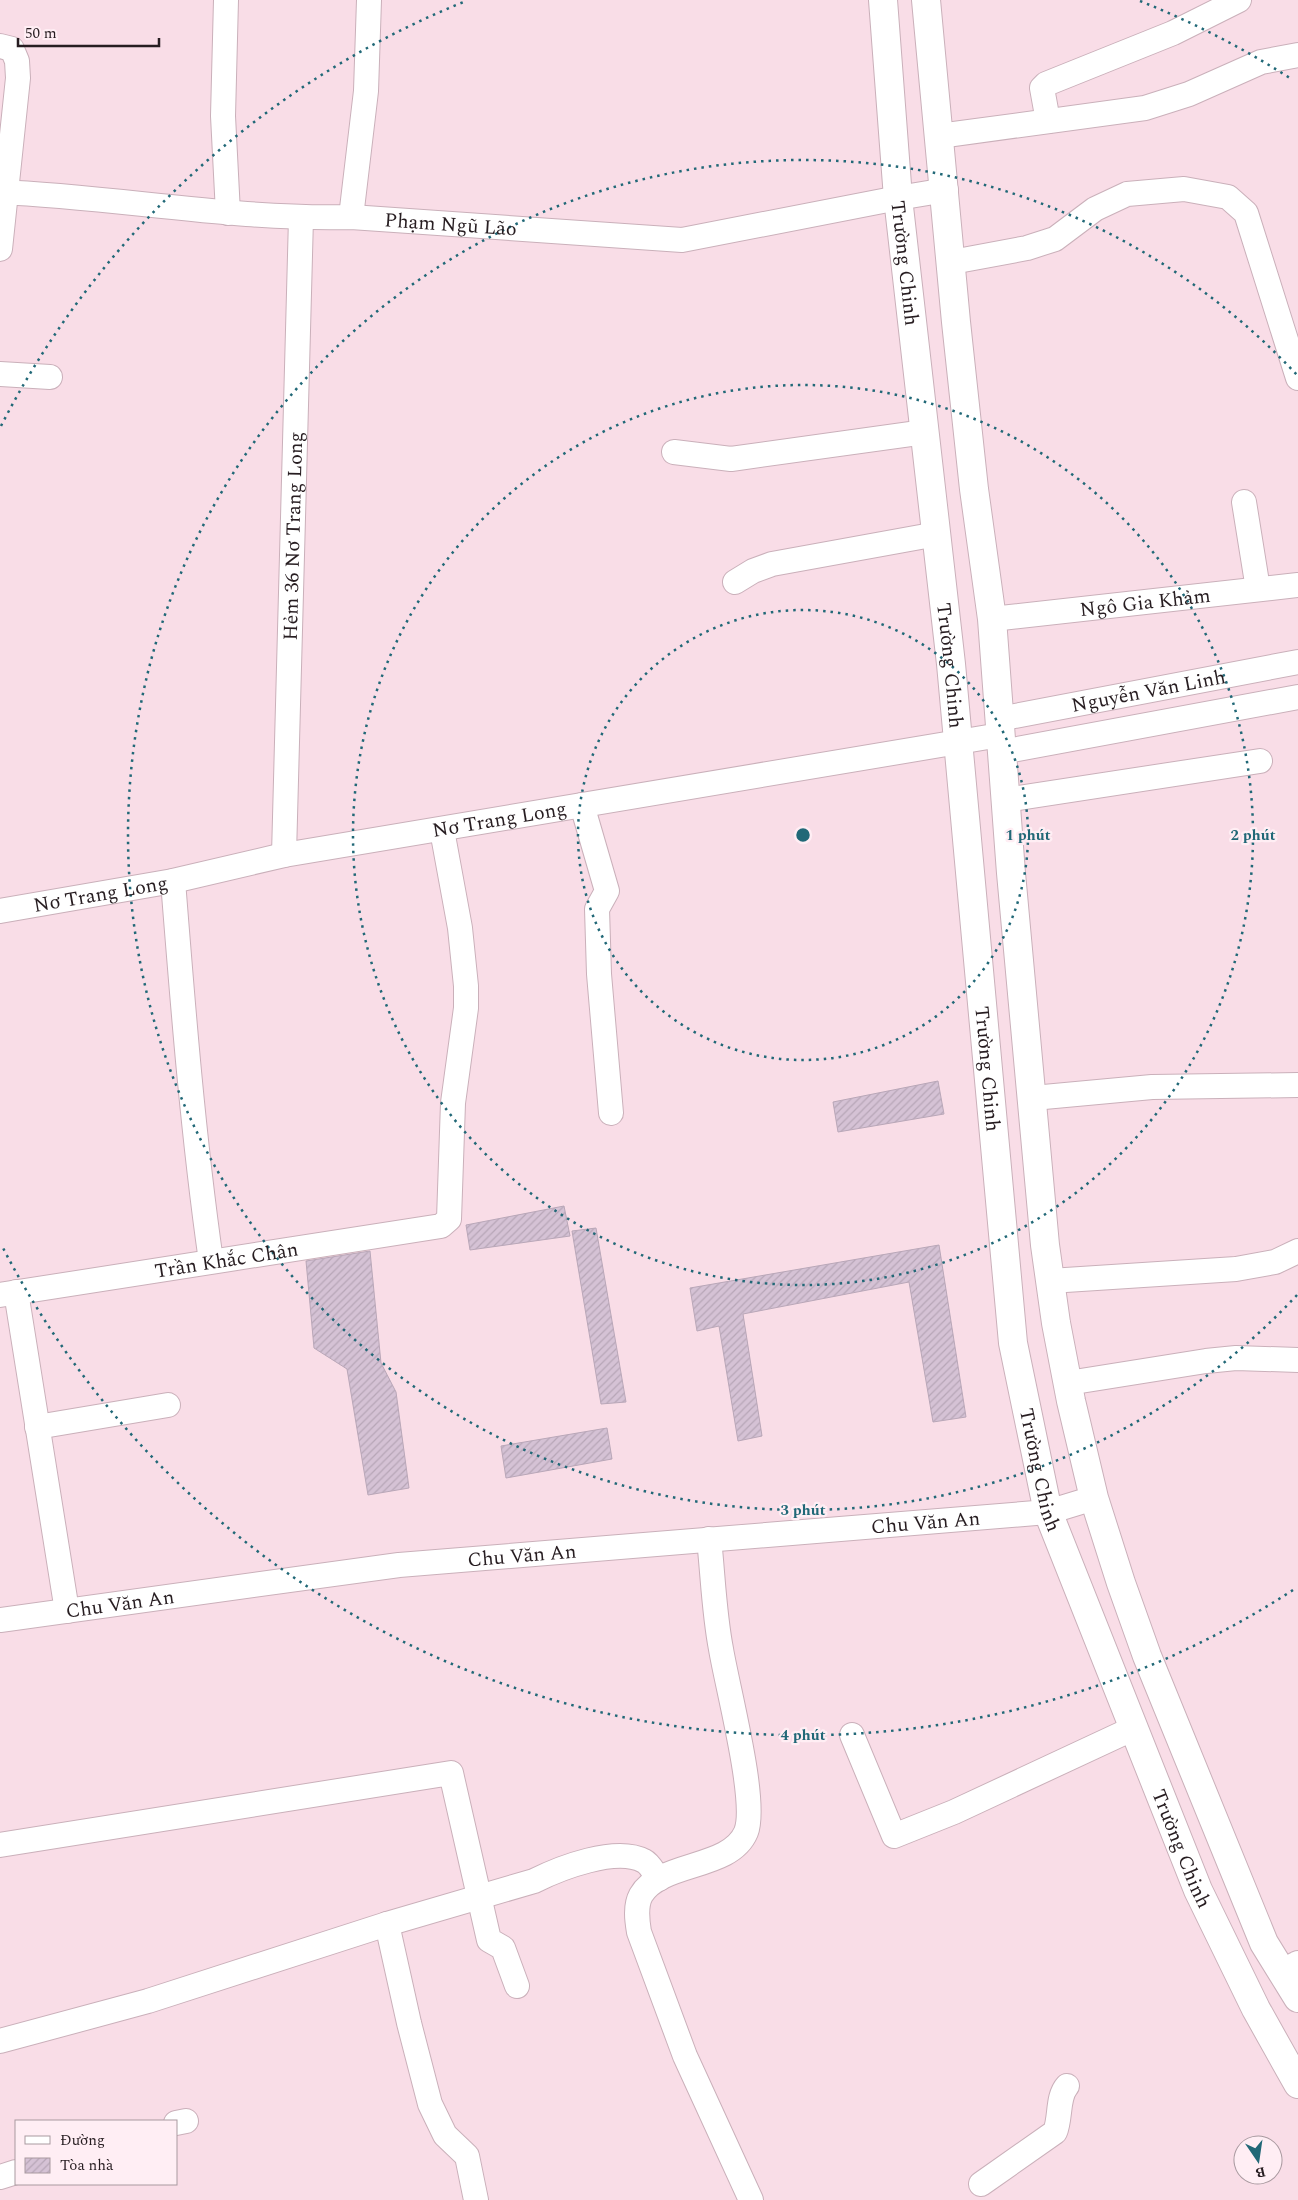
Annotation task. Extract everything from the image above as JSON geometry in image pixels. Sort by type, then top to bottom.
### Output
[{"type":"main road","name":"Trường Chinh","points":[[882,0],[898,198],[959,742],[1013,1343],[1048,1512],[1132,1729],[1198,1890],[1256,2008],[1298,2084]]},
{"type":"main road","name":"Trường Chinh","points":[[926,0],[973,480],[992,619],[1005,800],[1050,1281],[1068,1383],[1094,1498],[1147,1656],[1264,1943],[1290,1967],[1298,1998]]},
{"type":"street","points":[[226,0],[223,116],[228,213]]},
{"type":"street","points":[[351,217],[366,91],[369,0]]},
{"type":"street","points":[[1048,121],[1042,94],[1042,88],[1046,84],[1173,33],[1239,0]]},
{"type":"street","points":[[0,46],[12,49],[17,61],[18,78],[4,192],[0,249]]},
{"type":"street","points":[[939,136],[1013,127],[1160,104],[1189,94],[1261,62],[1298,55]]},
{"type":"street","points":[[952,262],[1027,248],[1055,239],[1095,209],[1127,194],[1184,189],[1228,197],[1246,213],[1298,378]]},
{"type":"street","name":"Phạm Ngũ Lão","points":[[4,192],[228,213],[301,218],[351,217],[682,240],[946,190]]},
{"type":"street","name":"Hẻm 36 Nơ Trang Long","points":[[284,856],[301,218]]},
{"type":"street","points":[[0,374],[50,377]]},
{"type":"street","points":[[674,452],[731,459],[925,432]]},
{"type":"street","points":[[1244,502],[1258,590]]},
{"type":"street","points":[[735,582],[753,571],[772,564],[937,534]]},
{"type":"street","name":"Ngô Gia Khảm","points":[[992,619],[1298,585]]},
{"type":"street","name":"Nguyễn Văn Linh","points":[[1000,735],[1298,662]]},
{"type":"street","name":"Nguyễn Văn Linh","points":[[1000,735],[1298,697]]},
{"type":"street","name":"Nơ Trang Long","points":[[0,911],[173,881],[284,856],[1000,735]]},
{"type":"street","points":[[1005,800],[1260,761]]},
{"type":"street","points":[[582,805],[607,892],[597,909],[599,974],[611,1113]]},
{"type":"street","name":"Trần Khắc Chân","points":[[8,1294],[441,1226],[449,1219],[454,1104],[466,1008],[466,986],[460,928],[442,830]]},
{"type":"street","points":[[173,881],[199,1178],[211,1261]]},
{"type":"street","points":[[1033,1098],[1152,1087],[1298,1085]]},
{"type":"street","points":[[1050,1281],[1236,1269],[1275,1262],[1298,1251]]},
{"type":"street","points":[[8,1294],[37,1427],[67,1611]]},
{"type":"street","points":[[1068,1383],[1206,1361],[1236,1358],[1298,1360]]},
{"type":"street","points":[[37,1427],[168,1405]]},
{"type":"street","name":"Chu Văn An","points":[[0,1620],[399,1565],[1048,1512],[1094,1498]]},
{"type":"street","points":[[709,1539],[720,1646],[748,1789],[746,1832],[733,1848],[659,1879],[640,1896],[637,1917],[638,1932],[685,2056],[751,2200]]},
{"type":"street","points":[[852,1735],[894,1836],[954,1812],[1132,1729]]},
{"type":"street","points":[[0,1845],[451,1773],[489,1940],[503,1948],[517,1986]]},
{"type":"street","points":[[0,2041],[148,2001],[387,1924],[534,1881],[554,1871],[613,1856],[631,1856],[646,1862],[659,1879]]},
{"type":"street","points":[[387,1924],[408,2024],[430,2104],[446,2135],[467,2156],[476,2200]]},
{"type":"street","points":[[981,2184],[1056,2132],[1060,2121],[1062,2095],[1067,2086]]},
{"type":"street","points":[[0,2177],[15,2172]]},
{"type":"building","points":[[938,1081],[944,1114],[838,1132],[833,1102]]},
{"type":"building","points":[[564,1206],[570,1236],[470,1250],[466,1225]]},
{"type":"building","points":[[596,1228],[626,1402],[601,1404],[572,1231]]},
{"type":"building","points":[[939,1245],[966,1417],[933,1422],[909,1282],[743,1314],[762,1436],[738,1441],[719,1326],[697,1331],[690,1288]]},
{"type":"building","points":[[370,1251],[381,1363],[396,1392],[409,1488],[368,1495],[347,1369],[314,1348],[306,1261]]},
{"type":"building","points":[[607,1428],[612,1459],[506,1478],[501,1446]]}]
